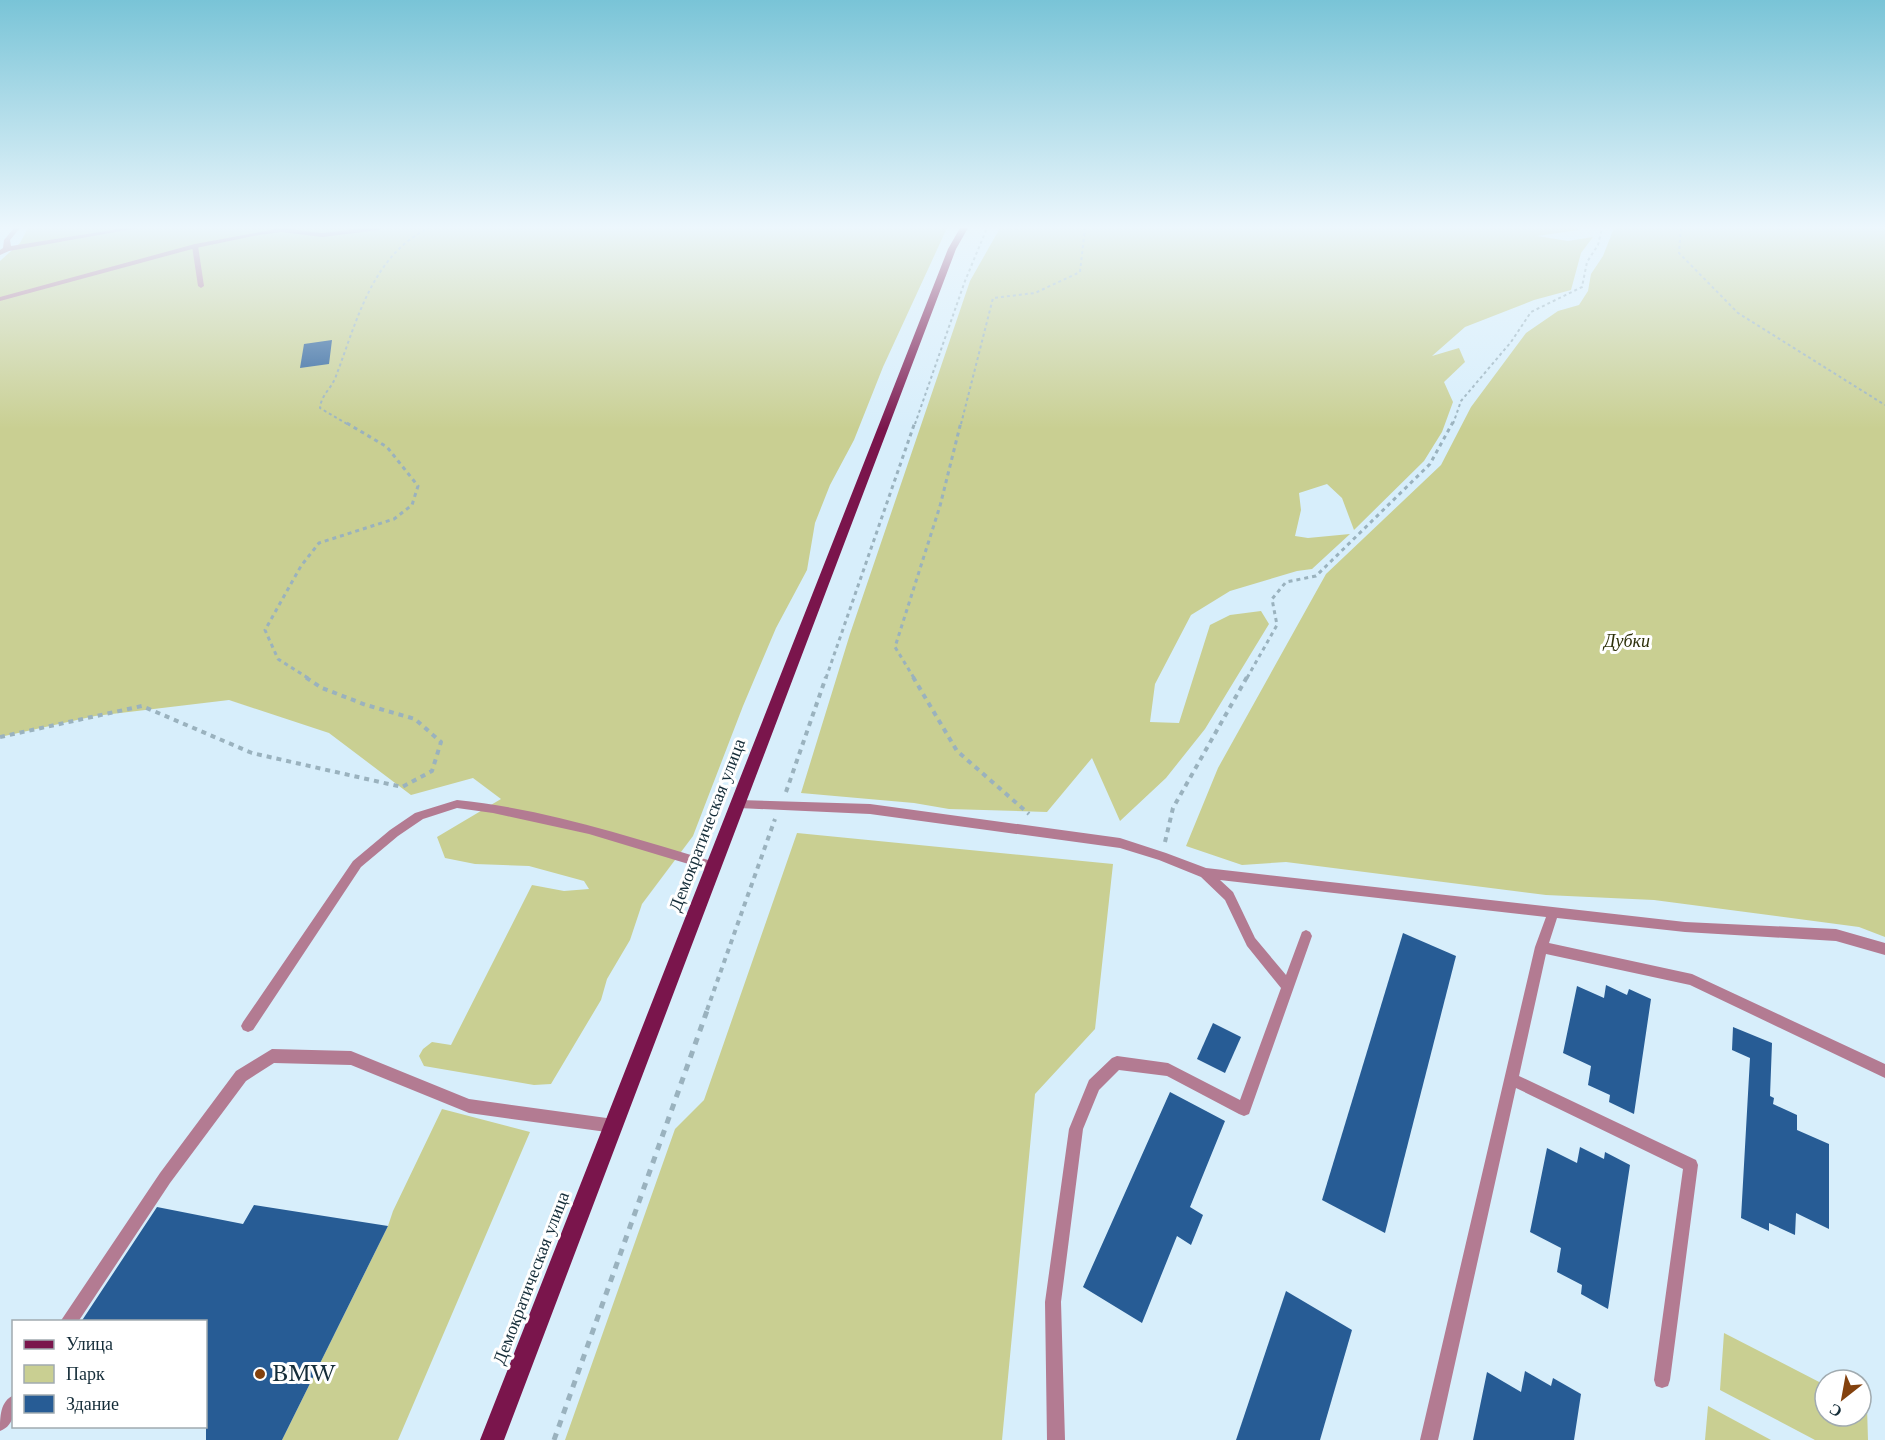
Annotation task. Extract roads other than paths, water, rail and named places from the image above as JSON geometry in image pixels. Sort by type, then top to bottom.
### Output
[{"type":"main road","name":"Демократическая улица","points":[[492,1440],[934,295]]},
{"type":"lane","points":[[248,1026],[357,864],[394,833],[419,816],[457,804],[493,808],[589,829],[715,867]]},
{"type":"lane","points":[[739,804],[870,809],[1119,843],[1162,856],[1205,873],[1685,927],[1836,935],[1885,949]]},
{"type":"lane","points":[[1205,873],[1229,896],[1251,942],[1287,987]]},
{"type":"lane","points":[[1429,1440],[1541,947],[1553,913]]},
{"type":"lane","points":[[1056,1440],[1053,1302],[1076,1129],[1094,1085],[1117,1063],[1168,1070],[1244,1109],[1306,936]]},
{"type":"lane","points":[[1541,947],[1692,980],[1885,1071]]},
{"type":"lane","points":[[69,1320],[165,1178],[241,1077],[272,1056],[351,1058],[469,1106],[614,1126]]},
{"type":"lane","points":[[1511,1079],[1690,1165],[1662,1380]]},
{"type":"lane","points":[[0,1423],[12,1406]]},
{"type":"place","name":"BMW","points":[[260,1374]]},
{"type":"park label","name":"Дубки","points":[[1627,641]]}]
